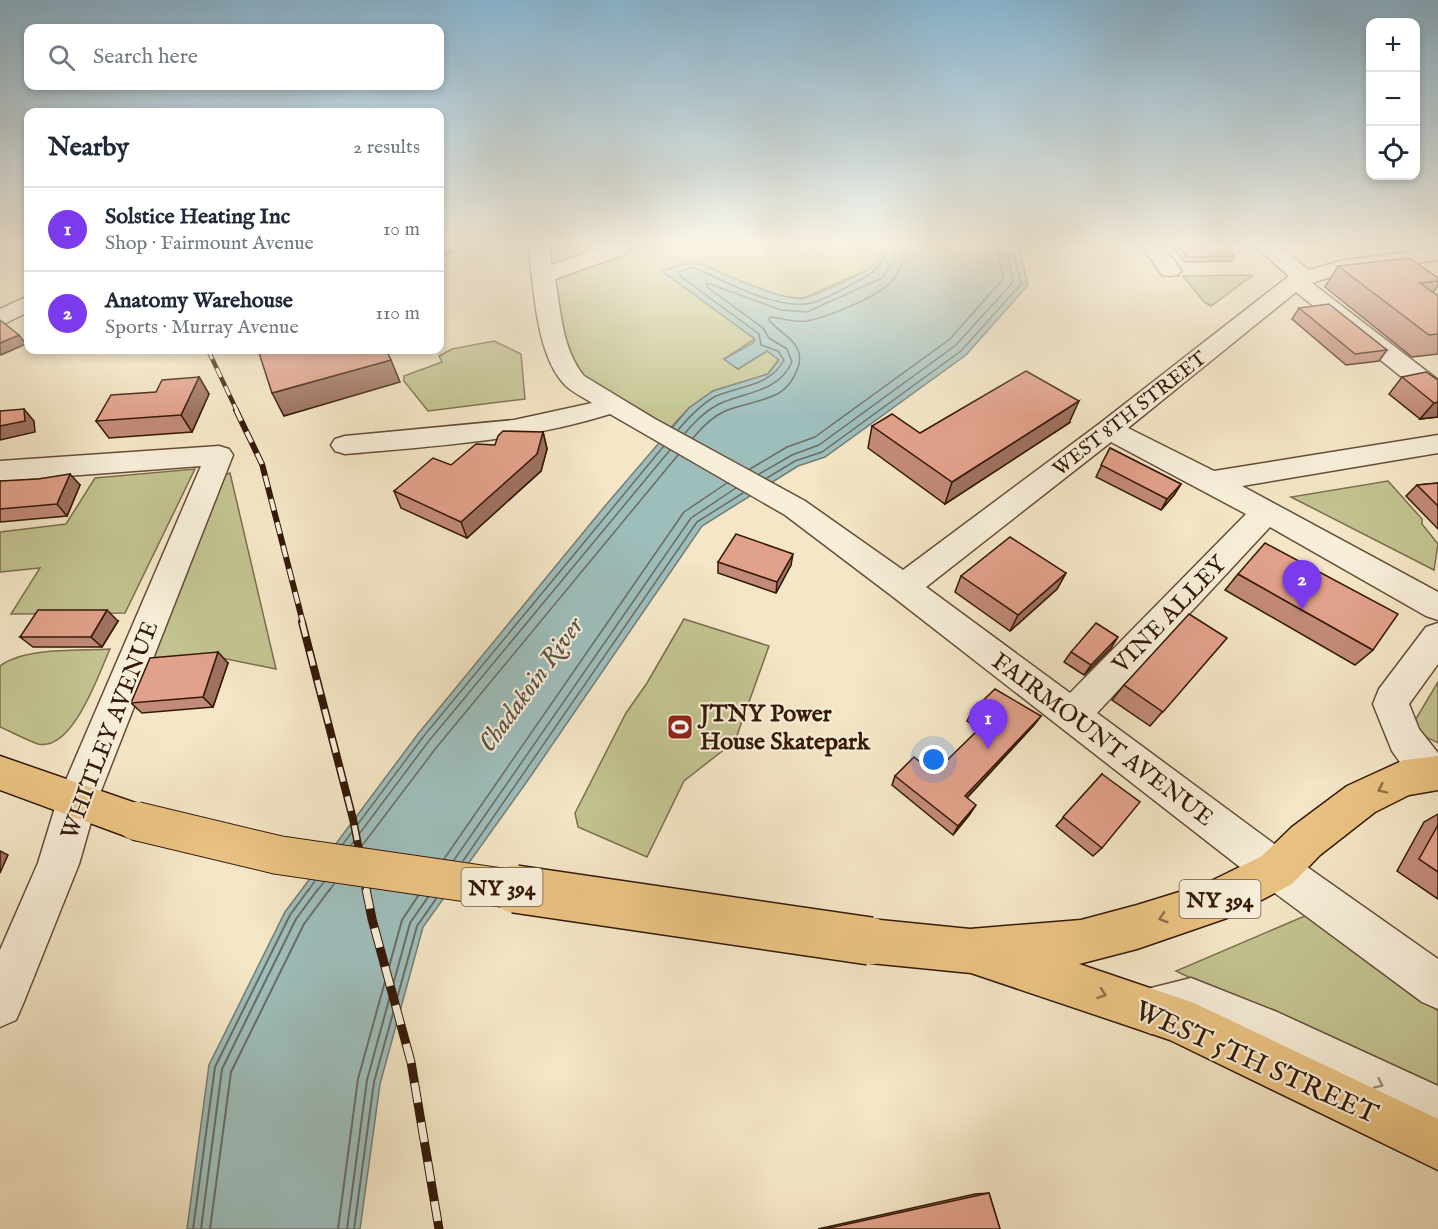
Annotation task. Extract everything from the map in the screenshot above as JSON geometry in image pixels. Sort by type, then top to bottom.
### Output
[{"type":"main road","name":"NY 394","points":[[0,773],[136,821],[278,855],[870,941],[970,951],[1081,942],[1212,903],[1277,870],[1306,841],[1361,799],[1404,778],[1435,773]]},
{"type":"main road","name":"WEST 5TH STREET","points":[[970,951],[1178,1019],[1438,1145]]},
{"type":"street","points":[[547,300],[555,347],[566,370],[575,381],[612,405]]},
{"type":"street","name":"WEST 8TH STREET","points":[[903,587],[1274,300]]},
{"type":"street","points":[[1327,300],[1438,393]]},
{"type":"street","points":[[0,319],[24,305]]},
{"type":"street","points":[[345,445],[484,432],[585,414],[612,405]]},
{"type":"street","name":"FAIRMOUNT AVENUE","points":[[612,405],[795,508],[1277,870],[1438,986]]},
{"type":"street","points":[[1109,430],[1211,482],[1438,607]]},
{"type":"street","points":[[1211,482],[1438,444]]},
{"type":"street","name":"WHITLEY AVENUE","points":[[0,471],[219,455],[77,801],[58,864],[0,1004]]},
{"type":"street","name":"VINE ALLEY","points":[[1072,715],[1266,512]]},
{"type":"street","points":[[1435,773],[1405,739],[1391,704],[1438,637]]},
{"type":"street","points":[[1151,1011],[1195,1002],[1261,1028],[1438,1112]]},
{"type":"green space","points":[[553,300],[703,300],[755,339],[724,359],[738,369],[767,351],[779,359],[768,374],[713,391],[689,408],[664,435],[575,381]]},
{"type":"green space","points":[[1203,300],[1219,300],[1211,306]]},
{"type":"green space","points":[[494,341],[521,354],[525,399],[428,411],[404,381],[404,376],[442,362],[439,356],[452,349]]},
{"type":"green space","points":[[195,469],[125,613],[11,614],[40,568],[0,572],[0,532],[66,524],[95,478]]},
{"type":"green space","points":[[230,473],[276,669],[202,654],[150,662],[215,478]]},
{"type":"green space","points":[[1388,481],[1422,519],[1422,524],[1438,544],[1434,570],[1291,497]]},
{"type":"green space","name":"JTNY Power House Skatepark","points":[[684,619],[769,646],[735,741],[684,781],[647,857],[578,827],[575,813],[626,713],[647,683]]},
{"type":"green space","points":[[110,649],[92,692],[73,724],[62,736],[51,743],[38,744],[0,727],[0,666],[11,660],[37,653]]},
{"type":"green space","points":[[1438,682],[1438,743],[1424,736],[1414,722]]},
{"type":"green space","points":[[1307,915],[1438,1011],[1438,1098],[1176,971]]},
{"type":"water","name":"Chadakoin River","points":[[702,300],[1014,300],[966,355],[825,457],[798,466],[702,526],[528,780],[423,927],[380,1084],[360,1229],[187,1229],[209,1065],[285,912],[418,734],[605,506],[689,408],[713,391],[768,374],[779,360],[767,351],[738,369],[724,359],[753,343],[755,339]]},
{"type":"building","points":[[1383,300],[1438,300],[1438,334],[1429,335]]},
{"type":"building","points":[[1329,304],[1387,350],[1355,354],[1299,308]]},
{"type":"building","points":[[0,320],[19,335],[0,343]]},
{"type":"building","points":[[259,354],[388,354],[391,360],[272,393]]},
{"type":"building","points":[[1026,371],[1079,401],[952,482],[872,426],[892,414],[920,433]]},
{"type":"building","points":[[1426,372],[1438,380],[1438,402],[1434,403],[1402,377]]},
{"type":"building","points":[[199,377],[181,415],[96,421],[111,395],[156,392],[162,380]]},
{"type":"building","points":[[24,409],[25,421],[0,426],[0,411]]},
{"type":"building","points":[[503,431],[543,432],[537,454],[461,522],[394,491],[433,458],[451,465],[476,444],[495,445],[498,436]]},
{"type":"building","points":[[1110,448],[1181,484],[1167,499],[1101,465]]},
{"type":"building","points":[[70,474],[57,504],[0,509],[0,481]]},
{"type":"building","points":[[1438,483],[1438,506],[1417,485]]},
{"type":"building","points":[[736,534],[793,554],[777,582],[718,562]]},
{"type":"building","points":[[1010,537],[1066,573],[1018,615],[961,576]]},
{"type":"building","points":[[1265,543],[1398,614],[1373,650],[1238,574]]},
{"type":"building","points":[[38,610],[107,610],[91,637],[20,637]]},
{"type":"building","points":[[1189,614],[1227,638],[1163,712],[1124,685]]},
{"type":"building","points":[[1096,623],[1118,637],[1091,665],[1071,652]]},
{"type":"building","points":[[218,652],[203,697],[131,703],[150,658]]},
{"type":"building","points":[[995,689],[1041,716],[965,796],[976,805],[958,826],[895,776],[914,757],[934,773],[986,722],[972,711]]},
{"type":"building","points":[[1102,774],[1140,802],[1102,848],[1063,817]]},
{"type":"building","points":[[1438,825],[1438,872],[1419,859]]},
{"type":"building","points":[[989,1193],[1000,1229],[825,1229]]},
{"type":"railway","points":[[210,354],[237,411]]},
{"type":"railway","points":[[236,410],[262,464],[303,623]]},
{"type":"railway","points":[[302,622],[353,819],[367,891]]},
{"type":"railway","points":[[366,889],[411,1062],[439,1229]]},
{"type":"place","name":"Anatomy Warehouse","points":[[1302,610]]},
{"type":"place","name":"JTNY Power House Skatepark","points":[[680,727]]},
{"type":"place","name":"Solstice Heating Inc","points":[[988,749]]}]
